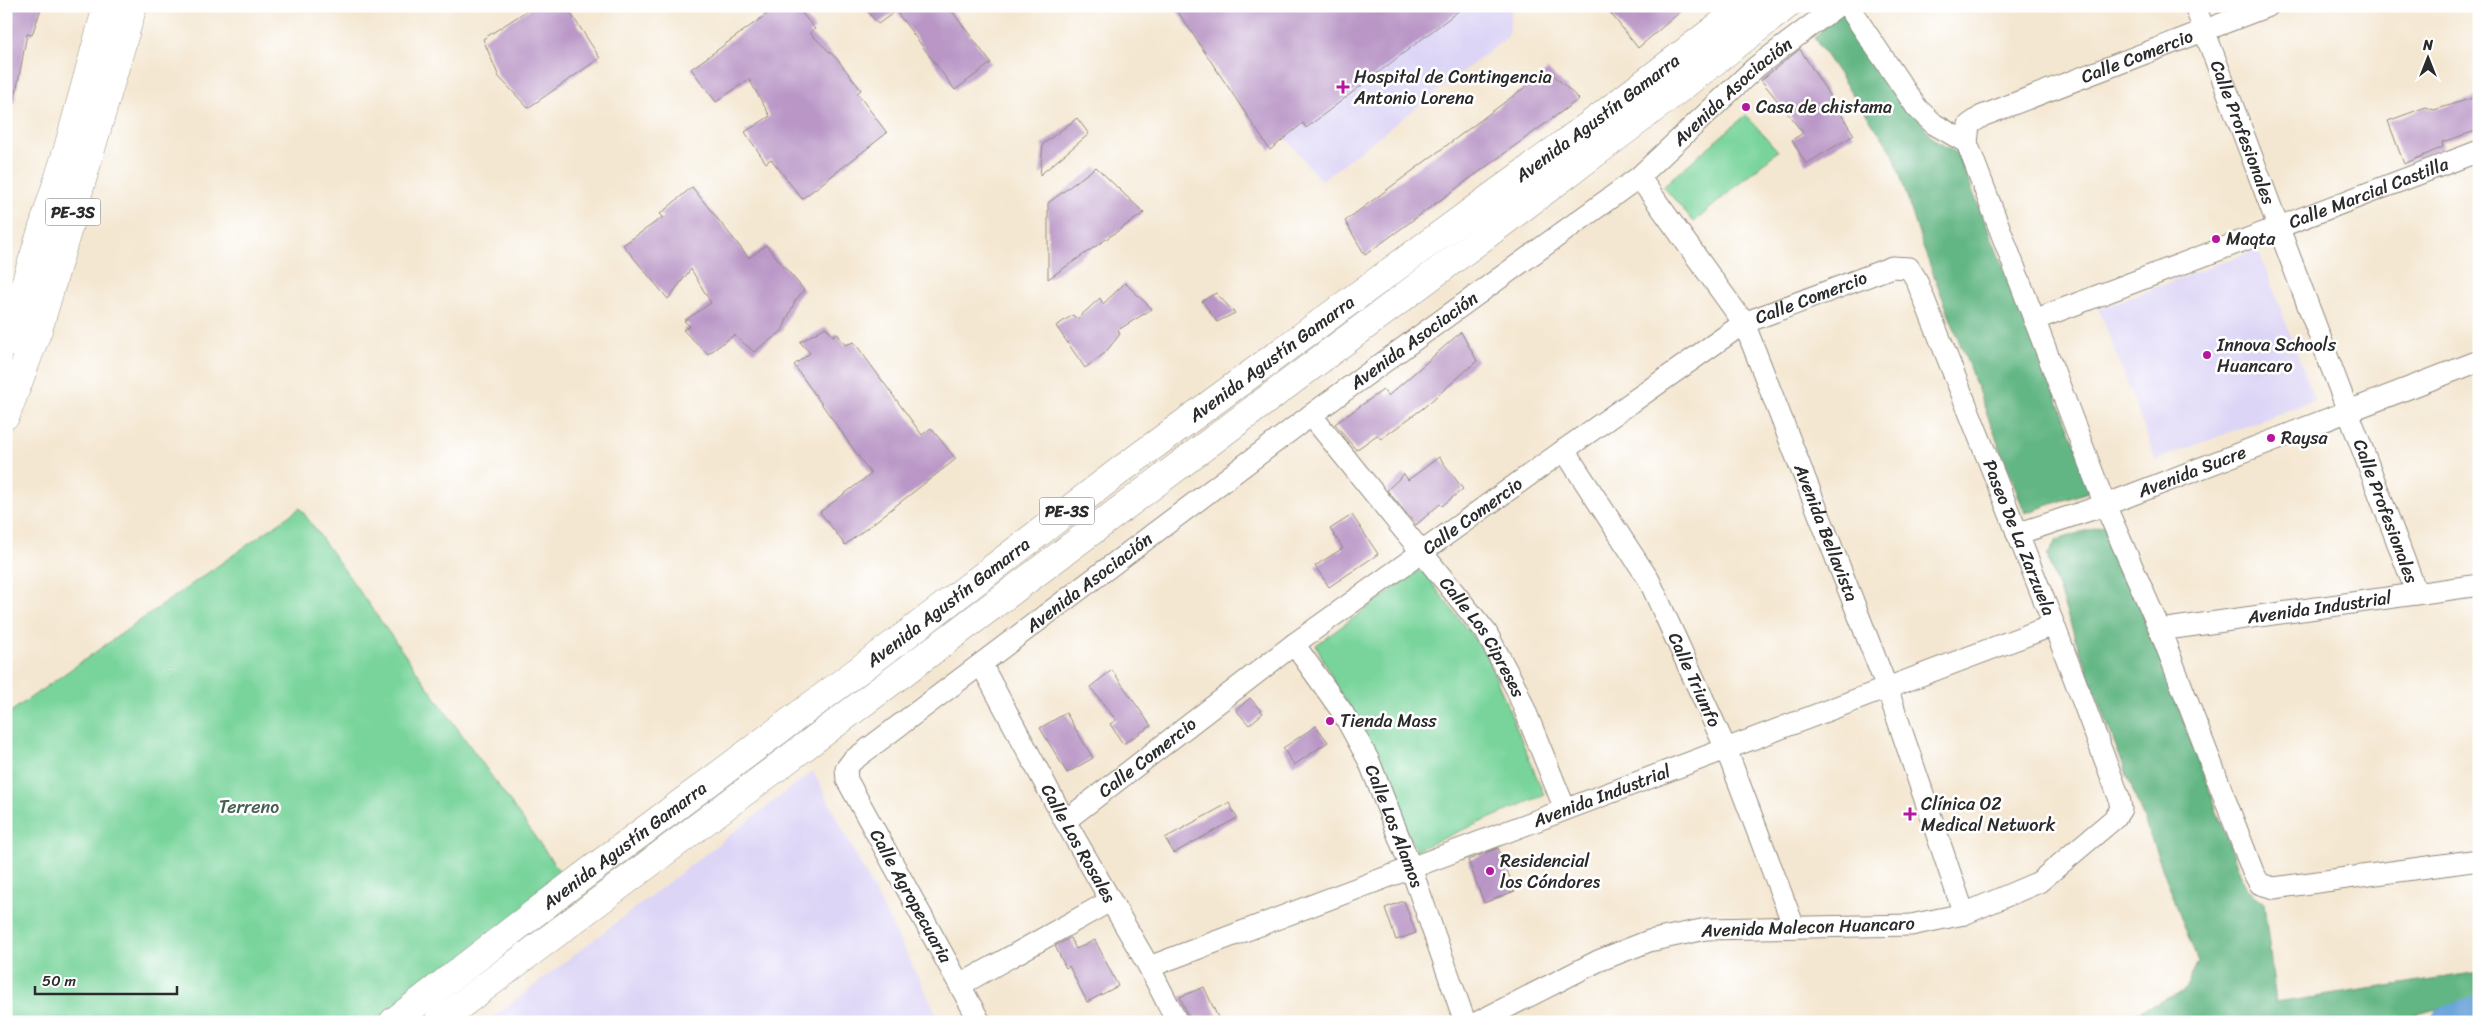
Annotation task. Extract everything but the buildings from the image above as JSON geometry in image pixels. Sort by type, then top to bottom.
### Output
[{"type":"highway","name":"PE-3S","points":[[8,336],[68,148],[107,6]]},
{"type":"highway","name":"PE-3S","points":[[6,415],[39,327],[133,6]]},
{"type":"highway","name":"Avenida Agustín Gamarra","points":[[393,1022],[570,886],[906,635],[1070,508],[1313,326],[1600,117],[1752,12],[1786,6]]},
{"type":"highway","name":"Avenida Agustín Gamarra","points":[[438,1022],[1630,127],[1752,12]]},
{"type":"highway","points":[[1070,508],[1090,532]]},
{"type":"street","name":"Avenida Asociación","points":[[846,769],[852,761],[1311,415],[1639,177],[1756,67],[1836,6]]},
{"type":"street","points":[[1848,6],[1917,108],[1934,124],[1967,143],[2105,505],[2160,630],[2253,872],[2260,884],[2274,888],[2479,860]]},
{"type":"street","name":"Calle Profesionales","points":[[2195,6],[2417,594]]},
{"type":"street","name":"Calle Comercio","points":[[1967,143],[1968,125],[1982,116],[2268,6]]},
{"type":"street","name":"Calle Marcial Castilla","points":[[2034,320],[2479,151]]},
{"type":"street","name":"Avenida Bellavista","points":[[1639,177],[1744,323],[1887,688],[1964,914]]},
{"type":"street","name":"Calle Comercio","points":[[1065,820],[1294,644],[1744,323],[1892,267],[1909,268]]},
{"type":"street","name":"Paseo De La Zarzuela","points":[[1909,268],[1916,278],[2054,625],[2119,797],[2121,809]]},
{"type":"street","points":[[8,336],[39,327]]},
{"type":"street","name":"Avenida Sucre","points":[[2017,534],[2105,505],[2348,409],[2479,361]]},
{"type":"street","name":"Calle Los Cipreses","points":[[1311,415],[1423,551],[1486,632],[1516,688],[1565,810]]},
{"type":"street","name":"Calle Triunfo","points":[[1564,450],[1650,580],[1726,749],[1794,927]]},
{"type":"street","name":"Avenida Industrial","points":[[2160,630],[2479,585]]},
{"type":"street","name":"Avenida Industrial","points":[[1149,967],[2054,625]]},
{"type":"street","name":"Calle Los Alamos","points":[[1294,644],[1342,713],[1370,761],[1411,868],[1466,1022]]},
{"type":"street","name":"Calle Los Rosales","points":[[981,664],[1065,820],[1149,967],[1177,1022]]},
{"type":"street","name":"Calle Agropecuaria","points":[[846,769],[847,780],[980,1022]]},
{"type":"street","name":"Avenida Malecon Huancaro","points":[[1478,1022],[1598,961],[1648,942],[1706,929],[1911,925],[1964,914],[2040,882],[2115,818],[2121,809]]},
{"type":"street","points":[[960,985],[1110,901]]},
{"type":"shaded area","name":"Hospital de Contingencia Antonio Lorena","points":[[1178,6],[1512,6],[1508,37],[1321,181]]},
{"type":"shaded area","name":"Innova Schools Huancaro","points":[[2258,249],[2315,400],[2156,460],[2099,309]]},
{"type":"shaded area","points":[[813,771],[941,1022],[487,1022]]},
{"type":"green space","points":[[1841,10],[1934,140],[1957,153],[2094,490],[2025,513],[1923,247],[1893,153],[1814,38]]},
{"type":"green space","points":[[1746,115],[1778,151],[1694,222],[1663,186]]},
{"type":"green space","name":"Terreno","points":[[300,508],[570,886],[377,1022],[6,1022],[6,715]]},
{"type":"green space","points":[[2107,524],[2153,639],[2246,889],[2264,903],[2276,1003],[2479,972],[2479,997],[2390,1022],[2116,1022],[2184,991],[2198,962],[2080,652],[2047,556],[2057,540]]},
{"type":"green space","points":[[1421,569],[1486,654],[1544,795],[1416,850],[1316,645]]},
{"type":"waterway","points":[[2448,1022],[2479,1012]]},
{"type":"place","name":"Hospital de Contingencia Antonio Lorena","points":[[1343,87]]},
{"type":"place","name":"Casa de chistama","points":[[1746,107]]},
{"type":"place","name":"Maqta","points":[[2216,239]]},
{"type":"place","name":"Innova Schools Huancaro","points":[[2207,355]]},
{"type":"place","name":"Raysa","points":[[2271,438]]},
{"type":"place","name":"Tienda Mass","points":[[1330,721]]},
{"type":"place","name":"Clínica O2 Medical Network","points":[[1910,814]]},
{"type":"place","name":"Residencial los Cóndores","points":[[1490,871]]}]
